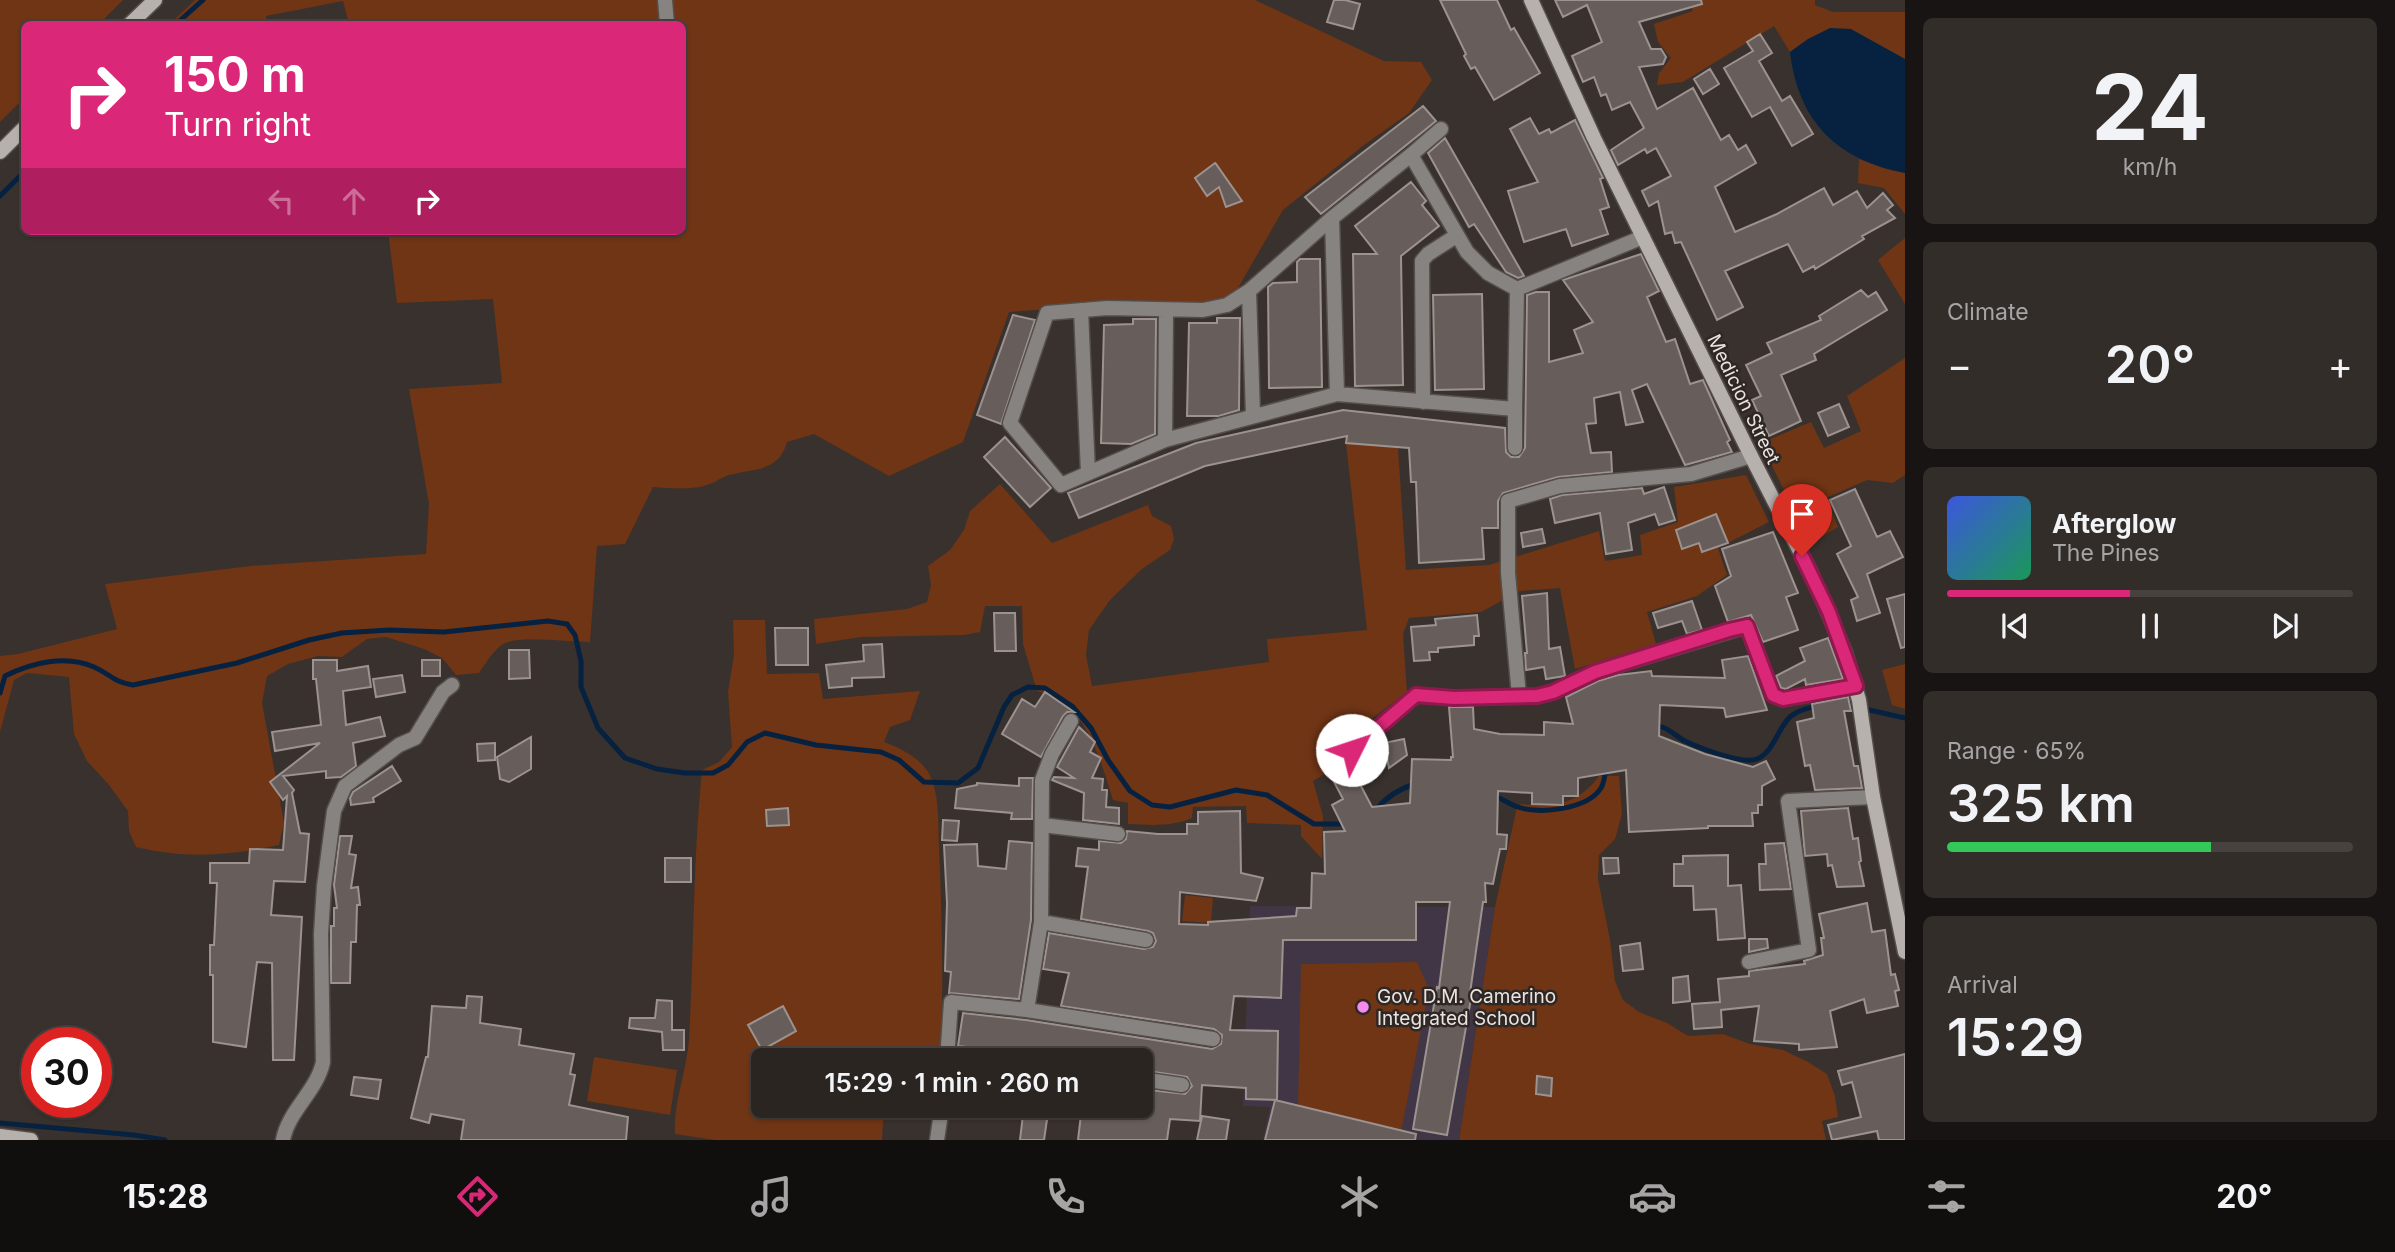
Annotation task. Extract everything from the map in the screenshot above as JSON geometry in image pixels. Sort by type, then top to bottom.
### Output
[{"type":"street","points":[[133,21],[155,0]]},
{"type":"street","points":[[665,0],[667,21]]},
{"type":"street","name":"Medicion Street","points":[[1531,0],[1576,102],[1829,612],[1857,693],[1873,797],[1905,952]]},
{"type":"street","points":[[1441,130],[1249,291],[1227,305],[1203,310],[1107,308],[1048,313],[1010,423],[1062,485],[1165,440],[1337,394],[1515,409]]},
{"type":"street","points":[[0,152],[21,131]]},
{"type":"street","points":[[1411,155],[1467,252],[1488,273],[1517,289]]},
{"type":"street","points":[[1332,219],[1337,394]]},
{"type":"street","points":[[1423,402],[1423,261],[1427,254],[1456,236]]},
{"type":"street","points":[[1517,289],[1643,237]]},
{"type":"street","points":[[1515,448],[1517,289]]},
{"type":"street","points":[[1249,291],[1253,415]]},
{"type":"street","points":[[1081,310],[1088,473]]},
{"type":"street","points":[[1165,440],[1166,311]]},
{"type":"street","points":[[1519,696],[1508,573],[1508,501],[1560,486],[1691,474],[1751,456]]},
{"type":"street","points":[[1352,750],[1416,695],[1454,698],[1553,692],[1595,672],[1747,626],[1773,695],[1783,699],[1857,693]]},
{"type":"street","points":[[283,1140],[287,1128],[320,1075],[323,1062],[321,934],[334,811],[345,786],[399,745],[415,738],[443,692],[452,685]]},
{"type":"street","points":[[1027,1010],[1041,922],[1042,780],[1052,754],[1071,722]]},
{"type":"street","points":[[1749,962],[1809,950],[1788,801],[1873,797]]},
{"type":"street","points":[[1042,825],[1118,834]]},
{"type":"street","points":[[1041,922],[1146,940]]},
{"type":"street","points":[[948,1048],[951,1002],[1027,1010],[1213,1039]]},
{"type":"street","points":[[1153,1081],[1182,1085]]},
{"type":"street","points":[[937,1140],[940,1118]]},
{"type":"street","points":[[0,1136],[31,1140]]},
{"type":"shaded area","points":[[0,0],[123,0],[102,21],[21,21],[21,101],[0,122]]},
{"type":"shaded area","points":[[195,0],[1255,0],[1384,61],[1421,62],[1432,80],[1409,113],[1283,210],[1231,300],[1209,304],[1143,302],[1009,312],[963,442],[889,476],[814,434],[787,442],[778,459],[765,467],[729,475],[698,487],[653,487],[625,544],[597,546],[590,642],[512,641],[497,649],[479,673],[456,675],[442,658],[424,649],[386,637],[367,639],[342,657],[318,656],[288,664],[267,676],[262,703],[284,823],[279,845],[225,854],[190,855],[136,847],[129,831],[128,811],[87,761],[74,734],[69,677],[27,673],[14,680],[0,732],[0,656],[117,629],[105,584],[250,566],[426,554],[429,504],[409,389],[502,383],[493,299],[397,303],[388,235],[686,235],[686,21],[348,21],[343,1],[266,16],[267,21],[173,21]]},
{"type":"shaded area","points":[[1689,0],[1815,0],[1815,5],[1833,12],[1905,12],[1905,59],[1874,43],[1808,39],[1790,52],[1774,26],[1683,82],[1657,85],[1659,73],[1671,58],[1658,42],[1654,24],[1693,11]]},
{"type":"shaded area","points":[[1859,159],[1905,173],[1905,214],[1884,188],[1858,183]]},
{"type":"shaded area","points":[[1905,238],[1905,304],[1878,260]]},
{"type":"shaded area","points":[[1905,358],[1905,475],[1893,483],[1867,480],[1826,498],[1838,527],[1810,544],[1761,443],[1811,422],[1824,448],[1861,431],[1847,396]]},
{"type":"shaded area","points":[[1346,443],[1398,448],[1406,570],[1489,565],[1599,531],[1605,561],[1642,555],[1640,535],[1678,522],[1674,487],[1746,475],[1769,522],[1718,548],[1727,575],[1697,596],[1647,612],[1656,644],[1575,669],[1560,588],[1520,591],[1481,612],[1409,618],[1403,634],[1407,692],[1341,742],[1348,760],[1313,781],[1323,816],[1322,859],[1301,836],[1301,825],[1247,823],[1246,806],[1193,807],[1192,818],[1184,821],[1160,825],[1128,824],[1128,803],[1113,800],[1093,744],[1078,717],[1058,699],[1037,691],[1023,644],[1022,606],[985,606],[980,632],[964,635],[861,637],[816,644],[814,619],[907,609],[927,602],[931,585],[928,566],[950,550],[964,530],[970,511],[1000,484],[1052,543],[1148,505],[1152,516],[1171,526],[1174,539],[1170,550],[1142,569],[1110,600],[1089,630],[1086,655],[1092,686],[1269,662],[1267,639],[1367,630]]},
{"type":"shaded area","points":[[733,620],[765,620],[767,674],[819,673],[823,699],[920,691],[910,720],[890,727],[884,742],[920,762],[932,780],[936,798],[942,953],[940,1048],[751,1048],[751,1118],[883,1118],[882,1140],[715,1140],[675,1134],[676,1110],[689,1039],[695,870],[702,770],[719,762],[732,747],[728,692],[734,655]]},
{"type":"shaded area","points":[[1905,664],[1905,709],[1892,705],[1882,670]]},
{"type":"shaded area","points":[[1599,776],[1619,776],[1622,814],[1615,839],[1599,855],[1598,879],[1615,981],[1623,1000],[1639,1012],[1667,1023],[1688,1036],[1723,1034],[1750,1044],[1783,1050],[1827,1074],[1835,1096],[1838,1117],[1822,1121],[1826,1140],[1459,1140],[1495,907],[1517,807],[1521,804],[1564,802],[1583,793]]},
{"type":"shaded area","points":[[1185,895],[1213,898],[1211,923],[1182,921]]},
{"type":"shaded area","name":"Gov. D.M. Camerino Integrated School","points":[[1250,906],[1495,907],[1459,1140],[1263,1140],[1270,1107],[1243,1106]]},
{"type":"shaded area","points":[[1417,962],[1429,989],[1401,1132],[1298,1108],[1301,964]]},
{"type":"shaded area","points":[[594,1057],[677,1070],[670,1115],[587,1101]]},
{"type":"water","points":[[1830,28],[1851,29],[1905,59],[1905,173],[1881,167],[1841,147],[1825,134],[1812,118],[1802,99],[1794,77],[1790,52]]},
{"type":"building","points":[[1334,0],[1360,4],[1353,29],[1327,22]]},
{"type":"building","points":[[1440,0],[1497,0],[1511,30],[1514,28],[1540,73],[1494,100],[1475,67],[1471,69]]},
{"type":"building","points":[[1555,0],[1701,0],[1702,4],[1639,22],[1651,49],[1661,49],[1666,57],[1663,64],[1639,67],[1657,109],[1693,88],[1721,140],[1729,135],[1738,150],[1746,145],[1756,163],[1715,187],[1735,232],[1777,214],[1824,188],[1833,205],[1857,191],[1867,208],[1883,193],[1893,205],[1887,210],[1895,218],[1862,236],[1864,239],[1815,269],[1814,266],[1803,272],[1788,244],[1725,271],[1743,307],[1717,320],[1681,242],[1675,243],[1672,232],[1665,234],[1658,201],[1649,206],[1642,191],[1671,176],[1656,148],[1647,153],[1645,149],[1618,165],[1611,150],[1644,128],[1630,102],[1612,110],[1606,94],[1601,96],[1594,77],[1583,82],[1572,56],[1602,42],[1587,5],[1563,17]]},
{"type":"building","points":[[1760,34],[1772,53],[1759,61],[1782,101],[1790,96],[1813,134],[1792,146],[1770,107],[1752,117],[1724,68],[1753,51],[1747,42]]},
{"type":"building","points":[[1710,69],[1719,84],[1703,94],[1694,79]]},
{"type":"building","points":[[1423,106],[1436,121],[1321,214],[1305,197]]},
{"type":"building","points":[[1530,118],[1539,134],[1549,129],[1551,133],[1575,120],[1603,178],[1600,179],[1609,207],[1600,210],[1608,234],[1572,246],[1566,229],[1524,242],[1508,191],[1538,182],[1510,129]]},
{"type":"building","points":[[1445,138],[1524,276],[1518,278],[1506,272],[1474,224],[1469,227],[1428,153]]},
{"type":"building","points":[[1215,163],[1242,201],[1226,207],[1219,187],[1207,196],[1195,178]]},
{"type":"building","points":[[1411,182],[1426,201],[1422,205],[1439,226],[1401,256],[1403,385],[1355,386],[1353,254],[1377,254],[1355,226]]},
{"type":"building","points":[[1641,254],[1659,291],[1647,297],[1666,342],[1675,339],[1690,384],[1703,380],[1730,440],[1727,442],[1732,452],[1685,465],[1647,384],[1632,390],[1643,422],[1626,425],[1620,392],[1594,398],[1596,423],[1586,424],[1591,453],[1611,452],[1612,472],[1558,477],[1503,493],[1498,501],[1498,528],[1482,528],[1484,559],[1419,563],[1416,482],[1411,482],[1409,448],[1346,443],[1347,436],[1205,466],[1079,518],[1068,493],[1196,443],[1343,410],[1505,428],[1506,452],[1511,457],[1519,457],[1525,448],[1527,295],[1549,292],[1549,362],[1583,353],[1574,330],[1593,322],[1563,280]]},
{"type":"building","points":[[1300,259],[1320,259],[1322,387],[1269,388],[1268,287],[1273,283],[1297,282],[1297,262]]},
{"type":"building","points":[[1861,290],[1868,297],[1876,292],[1887,310],[1814,354],[1816,360],[1781,375],[1801,421],[1769,436],[1752,400],[1761,396],[1746,365],[1772,353],[1767,343],[1821,320],[1819,316]]},
{"type":"building","points":[[1482,294],[1484,389],[1435,390],[1433,295]]},
{"type":"building","points":[[1013,315],[1035,320],[1001,424],[977,415]]},
{"type":"building","points":[[1217,318],[1240,318],[1239,410],[1219,416],[1187,416],[1189,323],[1217,323]]},
{"type":"building","points":[[1133,319],[1156,319],[1155,434],[1131,444],[1101,443],[1104,325],[1133,324]]},
{"type":"building","points":[[1839,404],[1849,427],[1828,436],[1818,413]]},
{"type":"building","points":[[1005,437],[1051,488],[1030,507],[984,457]]},
{"type":"building","points":[[1664,487],[1675,520],[1659,525],[1655,514],[1628,523],[1632,550],[1606,554],[1600,513],[1555,523],[1550,499],[1562,495],[1642,488],[1644,494]]},
{"type":"building","points":[[1855,489],[1877,537],[1890,531],[1903,557],[1867,574],[1880,613],[1857,621],[1851,600],[1858,597],[1837,554],[1851,546],[1830,500]]},
{"type":"building","points":[[1716,514],[1728,543],[1702,552],[1699,543],[1682,549],[1676,530]]},
{"type":"building","points":[[1542,529],[1545,543],[1523,547],[1521,533]]},
{"type":"building","points":[[1773,532],[1798,593],[1786,597],[1798,630],[1763,642],[1751,615],[1728,622],[1715,586],[1731,576],[1722,549]]},
{"type":"building","points":[[1547,593],[1549,649],[1560,647],[1565,676],[1546,679],[1544,667],[1526,670],[1522,596]]},
{"type":"building","points":[[1905,594],[1905,647],[1901,648],[1887,599]]},
{"type":"building","points":[[1692,601],[1702,630],[1687,634],[1682,621],[1658,628],[1653,613]]},
{"type":"building","points":[[994,613],[1015,613],[1016,651],[995,651]]},
{"type":"building","points":[[1477,615],[1479,636],[1474,636],[1474,645],[1438,648],[1438,652],[1429,652],[1430,660],[1414,661],[1411,627],[1436,625],[1435,619]]},
{"type":"building","points":[[775,628],[808,628],[808,665],[776,665]]},
{"type":"building","points":[[1828,638],[1843,679],[1806,685],[1805,679],[1786,689],[1781,688],[1776,676],[1805,661],[1800,648]]},
{"type":"building","points":[[882,644],[884,677],[852,678],[852,686],[829,688],[826,665],[864,661],[863,645]]},
{"type":"building","points":[[509,650],[529,650],[530,678],[509,679]]},
{"type":"building","points":[[1748,656],[1767,710],[1726,717],[1724,708],[1660,705],[1659,736],[1705,754],[1753,767],[1766,761],[1775,779],[1762,786],[1762,805],[1758,805],[1758,813],[1752,813],[1753,826],[1708,826],[1629,832],[1626,770],[1578,778],[1578,796],[1563,796],[1563,805],[1532,804],[1532,793],[1498,791],[1497,834],[1507,835],[1506,849],[1500,849],[1493,884],[1485,883],[1486,902],[1483,902],[1472,993],[1447,1135],[1413,1129],[1437,987],[1439,988],[1450,902],[1416,902],[1416,940],[1283,940],[1281,998],[1234,996],[1230,1030],[1278,1031],[1277,1100],[1246,1099],[1246,1088],[1202,1085],[1200,1121],[1170,1119],[1167,1140],[1078,1140],[1081,1118],[1153,1118],[1153,1090],[1185,1094],[1192,1086],[1187,1077],[1153,1072],[1153,1048],[958,1046],[963,1013],[1212,1049],[1221,1044],[1222,1035],[1214,1029],[1061,1006],[1069,973],[1043,969],[1049,933],[1144,949],[1153,947],[1156,941],[1153,933],[1148,931],[1081,919],[1088,867],[1076,866],[1078,848],[1099,850],[1099,841],[1121,843],[1126,839],[1127,831],[1187,834],[1187,824],[1198,824],[1198,812],[1240,811],[1241,873],[1263,878],[1256,901],[1180,892],[1179,924],[1208,925],[1208,922],[1296,916],[1297,908],[1311,908],[1312,873],[1325,874],[1324,832],[1345,831],[1332,805],[1343,799],[1333,780],[1352,769],[1372,807],[1410,803],[1412,759],[1451,760],[1453,757],[1449,707],[1473,707],[1474,729],[1500,734],[1544,735],[1544,722],[1573,724],[1566,697],[1598,681],[1618,675],[1651,671],[1652,676],[1725,678],[1722,660]]},
{"type":"building","points":[[313,660],[337,660],[337,671],[368,666],[371,687],[343,691],[346,725],[380,717],[385,736],[353,743],[356,766],[341,777],[326,778],[326,771],[283,776],[294,790],[292,793],[300,833],[309,834],[305,882],[274,881],[271,915],[302,917],[294,1060],[273,1060],[272,963],[257,962],[246,1047],[213,1042],[210,945],[214,945],[217,883],[210,883],[210,863],[249,863],[250,849],[283,850],[287,796],[283,800],[270,782],[320,743],[275,751],[272,732],[321,725],[316,679],[313,679]]},
{"type":"building","points":[[422,660],[440,660],[440,676],[422,676]]},
{"type":"building","points":[[402,675],[405,692],[376,697],[373,679]]},
{"type":"building","points":[[1045,692],[1074,712],[1067,712],[1063,716],[1041,757],[1002,734],[1022,699],[1035,707]]},
{"type":"building","points":[[1848,697],[1851,711],[1844,711],[1854,766],[1858,766],[1862,788],[1815,790],[1810,765],[1805,766],[1797,722],[1814,718],[1812,704]]},
{"type":"building","points":[[1079,727],[1095,742],[1090,752],[1101,758],[1092,778],[1103,779],[1102,790],[1107,790],[1106,807],[1119,808],[1119,824],[1083,820],[1084,793],[1052,780],[1054,777],[1074,778],[1057,767]]},
{"type":"building","points":[[531,737],[531,769],[509,782],[500,779],[497,757]]},
{"type":"building","points":[[1404,739],[1407,755],[1389,768],[1384,743]]},
{"type":"building","points":[[495,743],[495,760],[478,761],[477,744]]},
{"type":"building","points":[[392,766],[401,781],[373,798],[374,802],[351,805],[353,792]]},
{"type":"building","points":[[1019,778],[1033,778],[1032,819],[1011,819],[1012,813],[955,808],[957,789],[977,783],[1019,786]]},
{"type":"building","points":[[788,808],[789,825],[767,826],[766,810]]},
{"type":"building","points":[[1848,808],[1853,839],[1858,838],[1864,886],[1837,887],[1832,865],[1828,866],[1827,854],[1805,856],[1801,811]]},
{"type":"building","points":[[943,820],[959,821],[957,841],[942,840]]},
{"type":"building","points":[[340,836],[352,836],[349,854],[356,855],[351,888],[358,887],[360,905],[357,905],[356,942],[351,942],[350,983],[331,983],[331,926],[334,926],[334,908],[337,908],[334,885]]},
{"type":"building","points":[[1009,841],[1032,843],[1031,920],[1019,999],[949,993],[951,972],[945,971],[947,903],[944,845],[977,844],[978,866],[1006,869]]},
{"type":"building","points":[[1784,843],[1791,889],[1760,890],[1759,864],[1766,864],[1765,844]]},
{"type":"building","points":[[1728,855],[1728,886],[1741,885],[1745,938],[1718,940],[1716,909],[1694,910],[1693,886],[1674,886],[1674,864],[1683,864],[1683,856]]},
{"type":"building","points":[[665,858],[691,858],[691,882],[665,882]]},
{"type":"building","points":[[1603,858],[1618,858],[1619,873],[1604,874]]},
{"type":"building","points":[[1867,903],[1872,932],[1885,930],[1891,975],[1895,974],[1899,990],[1895,991],[1898,1006],[1867,1013],[1864,999],[1830,1011],[1837,1047],[1799,1050],[1799,1044],[1754,1041],[1759,1006],[1721,1010],[1722,1027],[1694,1029],[1692,1004],[1720,1002],[1718,979],[1749,976],[1749,971],[1805,964],[1804,961],[1823,955],[1821,938],[1824,938],[1819,914]]},
{"type":"building","points":[[1749,939],[1767,939],[1768,948],[1749,952]]},
{"type":"building","points":[[1640,943],[1643,969],[1623,971],[1620,946]]},
{"type":"building","points":[[1688,976],[1690,1001],[1673,1003],[1673,978]]},
{"type":"building","points":[[467,996],[482,997],[480,1023],[521,1029],[519,1045],[574,1054],[570,1074],[575,1075],[569,1105],[628,1117],[626,1140],[461,1140],[464,1120],[431,1114],[429,1123],[411,1118],[428,1057],[432,1006],[466,1008]]},
{"type":"building","points":[[657,1000],[672,1001],[672,1030],[684,1030],[684,1050],[663,1050],[662,1032],[629,1028],[630,1018],[655,1018]]},
{"type":"building","points":[[783,1006],[796,1031],[761,1048],[748,1025]]},
{"type":"building","points":[[1905,1054],[1905,1140],[1879,1140],[1877,1131],[1832,1140],[1828,1125],[1861,1117],[1852,1082],[1842,1085],[1838,1071]]},
{"type":"building","points":[[1537,1076],[1552,1078],[1551,1096],[1536,1094]]},
{"type":"building","points":[[354,1077],[381,1080],[378,1099],[351,1095]]},
{"type":"building","points":[[1275,1100],[1416,1134],[1415,1140],[1265,1140]]},
{"type":"building","points":[[1202,1116],[1229,1120],[1226,1140],[1197,1140]]},
{"type":"building","points":[[1023,1118],[1047,1118],[1044,1140],[1020,1140]]},
{"type":"waterway","points":[[179,21],[203,0]]},
{"type":"waterway","points":[[0,196],[21,175]]},
{"type":"waterway","points":[[0,693],[5,676],[26,667],[49,662],[83,663],[120,682],[133,685],[237,663],[309,640],[342,633],[389,630],[444,632],[548,621],[567,624],[575,635],[581,661],[581,687],[598,728],[625,758],[657,769],[713,773],[728,765],[747,742],[765,733],[816,745],[881,752],[899,760],[924,782],[958,783],[978,768],[1004,707],[1012,695],[1028,687],[1045,688],[1072,706],[1091,728],[1108,760],[1130,791],[1152,805],[1170,807],[1236,790],[1267,795],[1314,824],[1348,824]]},
{"type":"waterway","points":[[1843,704],[1905,718]]},
{"type":"waterway","points":[[1654,725],[1709,751],[1750,760],[1757,759],[1768,751],[1791,716],[1816,706]]},
{"type":"waterway","points":[[1492,795],[1527,809],[1550,810],[1575,805],[1586,801],[1601,788],[1606,766]]},
{"type":"waterway","points":[[1377,809],[1394,793],[1415,784]]},
{"type":"waterway","points":[[0,1123],[165,1140]]},
{"type":"place","name":"Gov. D.M. Camerino Integrated School","points":[[1363,1007]]},
{"type":"route","points":[[1352,750],[1416,695],[1454,698],[1537,696],[1553,692],[1595,672],[1747,626],[1768,684],[1773,695],[1778,698],[1856,686],[1829,612],[1802,556]]}]
